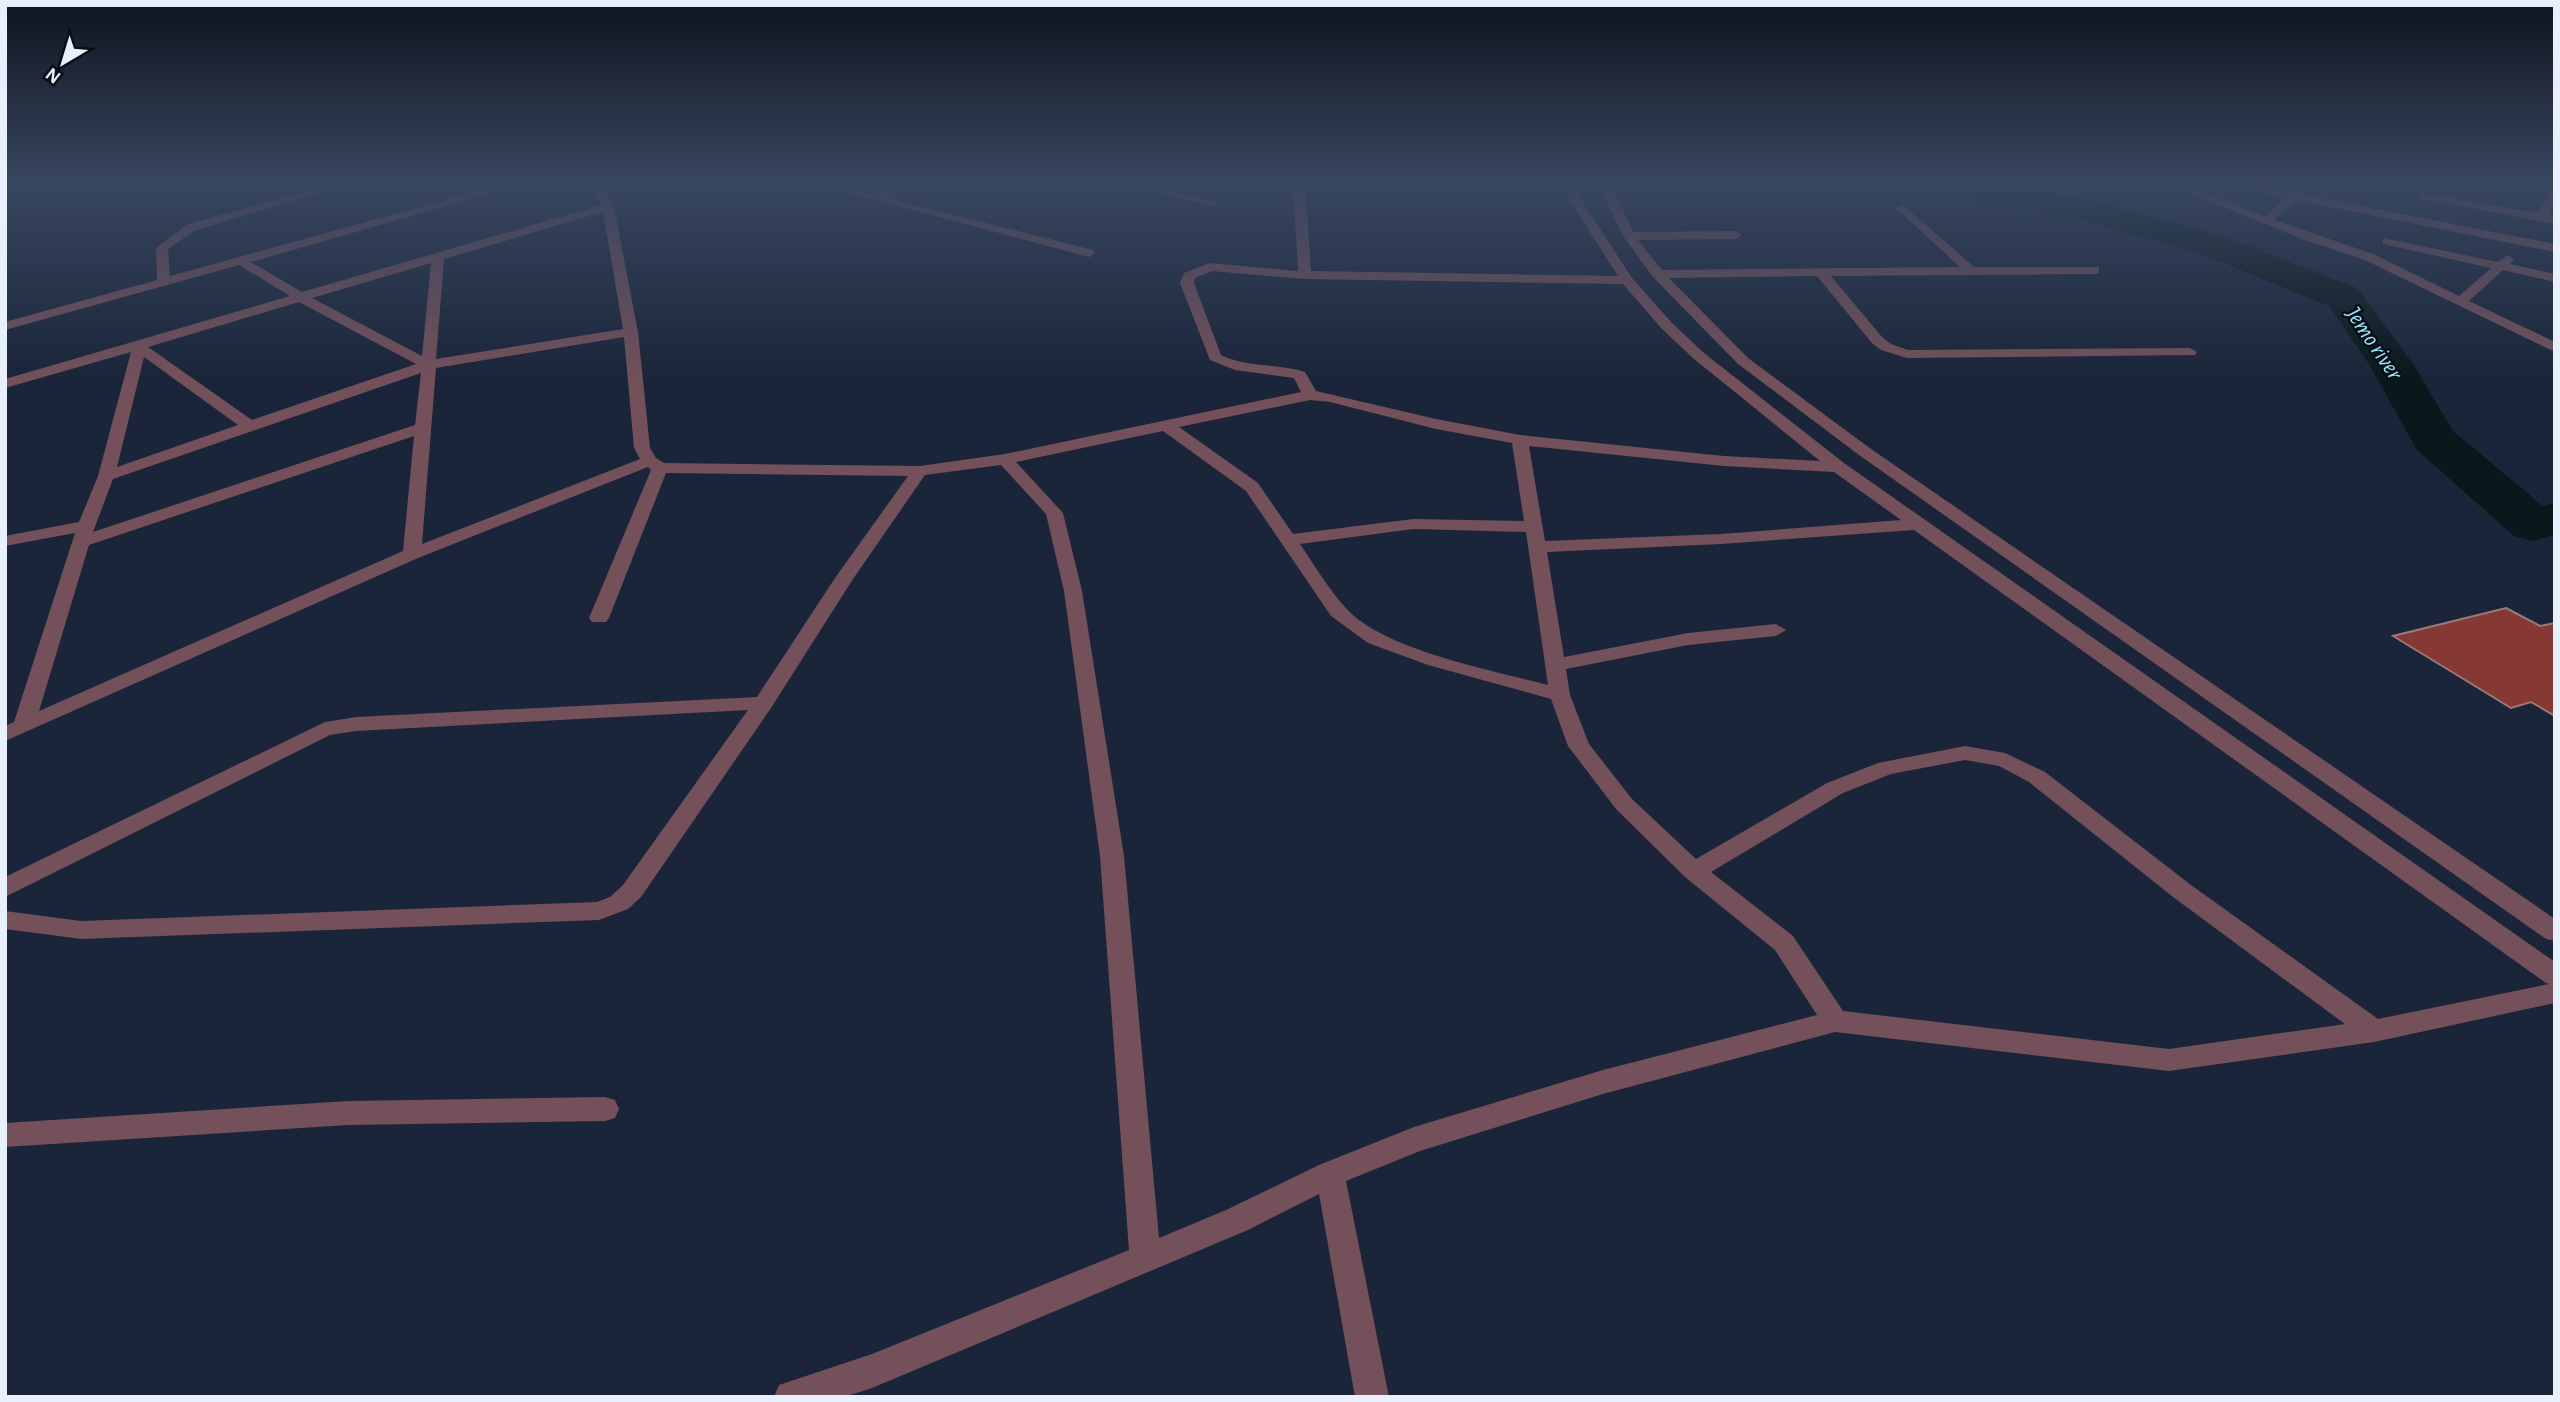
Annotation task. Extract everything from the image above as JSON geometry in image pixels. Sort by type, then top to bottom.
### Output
[{"type":"street","points":[[163,247],[164,282]]},
{"type":"street","points":[[5,326],[291,247]]},
{"type":"street","points":[[5,384],[473,247]]},
{"type":"street","points":[[615,247],[631,332],[642,447],[655,465]]},
{"type":"street","points":[[1067,247],[1089,253]]},
{"type":"street","points":[[1303,247],[1305,275]]},
{"type":"street","points":[[1606,247],[1627,280],[1667,326],[1699,356],[1838,467],[2555,976]]},
{"type":"street","points":[[1637,247],[1658,275],[1743,361],[1865,452],[2555,932]]},
{"type":"street","points":[[1945,247],[1971,271]]},
{"type":"street","points":[[2343,247],[2369,257],[2554,347]]},
{"type":"street","points":[[2369,257],[2380,247]]},
{"type":"street","points":[[2415,247],[2555,278]]},
{"type":"street","points":[[2460,302],[2502,267],[2518,247]]},
{"type":"street","points":[[412,554],[438,258]]},
{"type":"street","points":[[242,261],[303,298],[428,365]]},
{"type":"street","points":[[1310,395],[1300,375],[1286,369],[1254,368],[1225,363],[1216,357],[1187,283],[1189,276],[1210,267],[1305,275],[1627,280]]},
{"type":"street","points":[[1658,275],[2094,270]]},
{"type":"street","points":[[1821,273],[1877,340],[1886,347],[1907,354],[2190,352]]},
{"type":"street","points":[[106,476],[428,365],[631,332]]},
{"type":"street","points":[[139,347],[251,427]]},
{"type":"street","points":[[24,725],[85,533],[106,476],[139,347]]},
{"type":"street","points":[[5,734],[412,554],[655,465],[920,471],[1004,459],[1310,395],[1330,397],[1436,424],[1520,440],[1724,461],[1838,467]]},
{"type":"street","points":[[1166,425],[1252,487],[1338,612],[1375,639],[1435,661],[1560,695]]},
{"type":"street","points":[[5,541],[85,533],[422,428]]},
{"type":"street","points":[[1520,440],[1560,695],[1579,746],[1624,804],[1694,871],[1784,943],[1835,1021]]},
{"type":"street","points":[[1004,459],[1054,513],[1073,590],[1090,687],[1112,856],[1145,1258]]},
{"type":"street","points":[[599,618],[655,465]]},
{"type":"street","points":[[5,920],[81,930],[599,911],[619,903],[632,891],[764,703],[844,578],[920,471]]},
{"type":"street","points":[[1288,540],[1413,524],[1534,537],[1721,539],[1917,524]]},
{"type":"street","points":[[2050,618],[2088,607]]},
{"type":"street","points":[[1555,665],[1688,639],[1776,630]]},
{"type":"street","points":[[5,888],[325,729],[356,724],[764,703]]},
{"type":"street","points":[[1694,871],[1835,788],[1886,768],[1965,753],[2005,760],[2037,777],[2182,891],[2374,1031]]},
{"type":"street","points":[[791,1397],[872,1371],[1237,1220],[1330,1174],[1414,1140],[1603,1082],[1835,1021],[2169,1060],[2374,1031],[2555,993]]},
{"type":"street","points":[[5,1135],[348,1113],[605,1109]]},
{"type":"street","points":[[1330,1174],[1372,1397]]},
{"type":"building","points":[[2506,608],[2540,626],[2555,623],[2555,716],[2531,702],[2511,708],[2393,636]]},
{"type":"waterway","name":"Jemo river","points":[[2218,247],[2343,297],[2391,364],[2434,440],[2533,525],[2555,519]]}]
